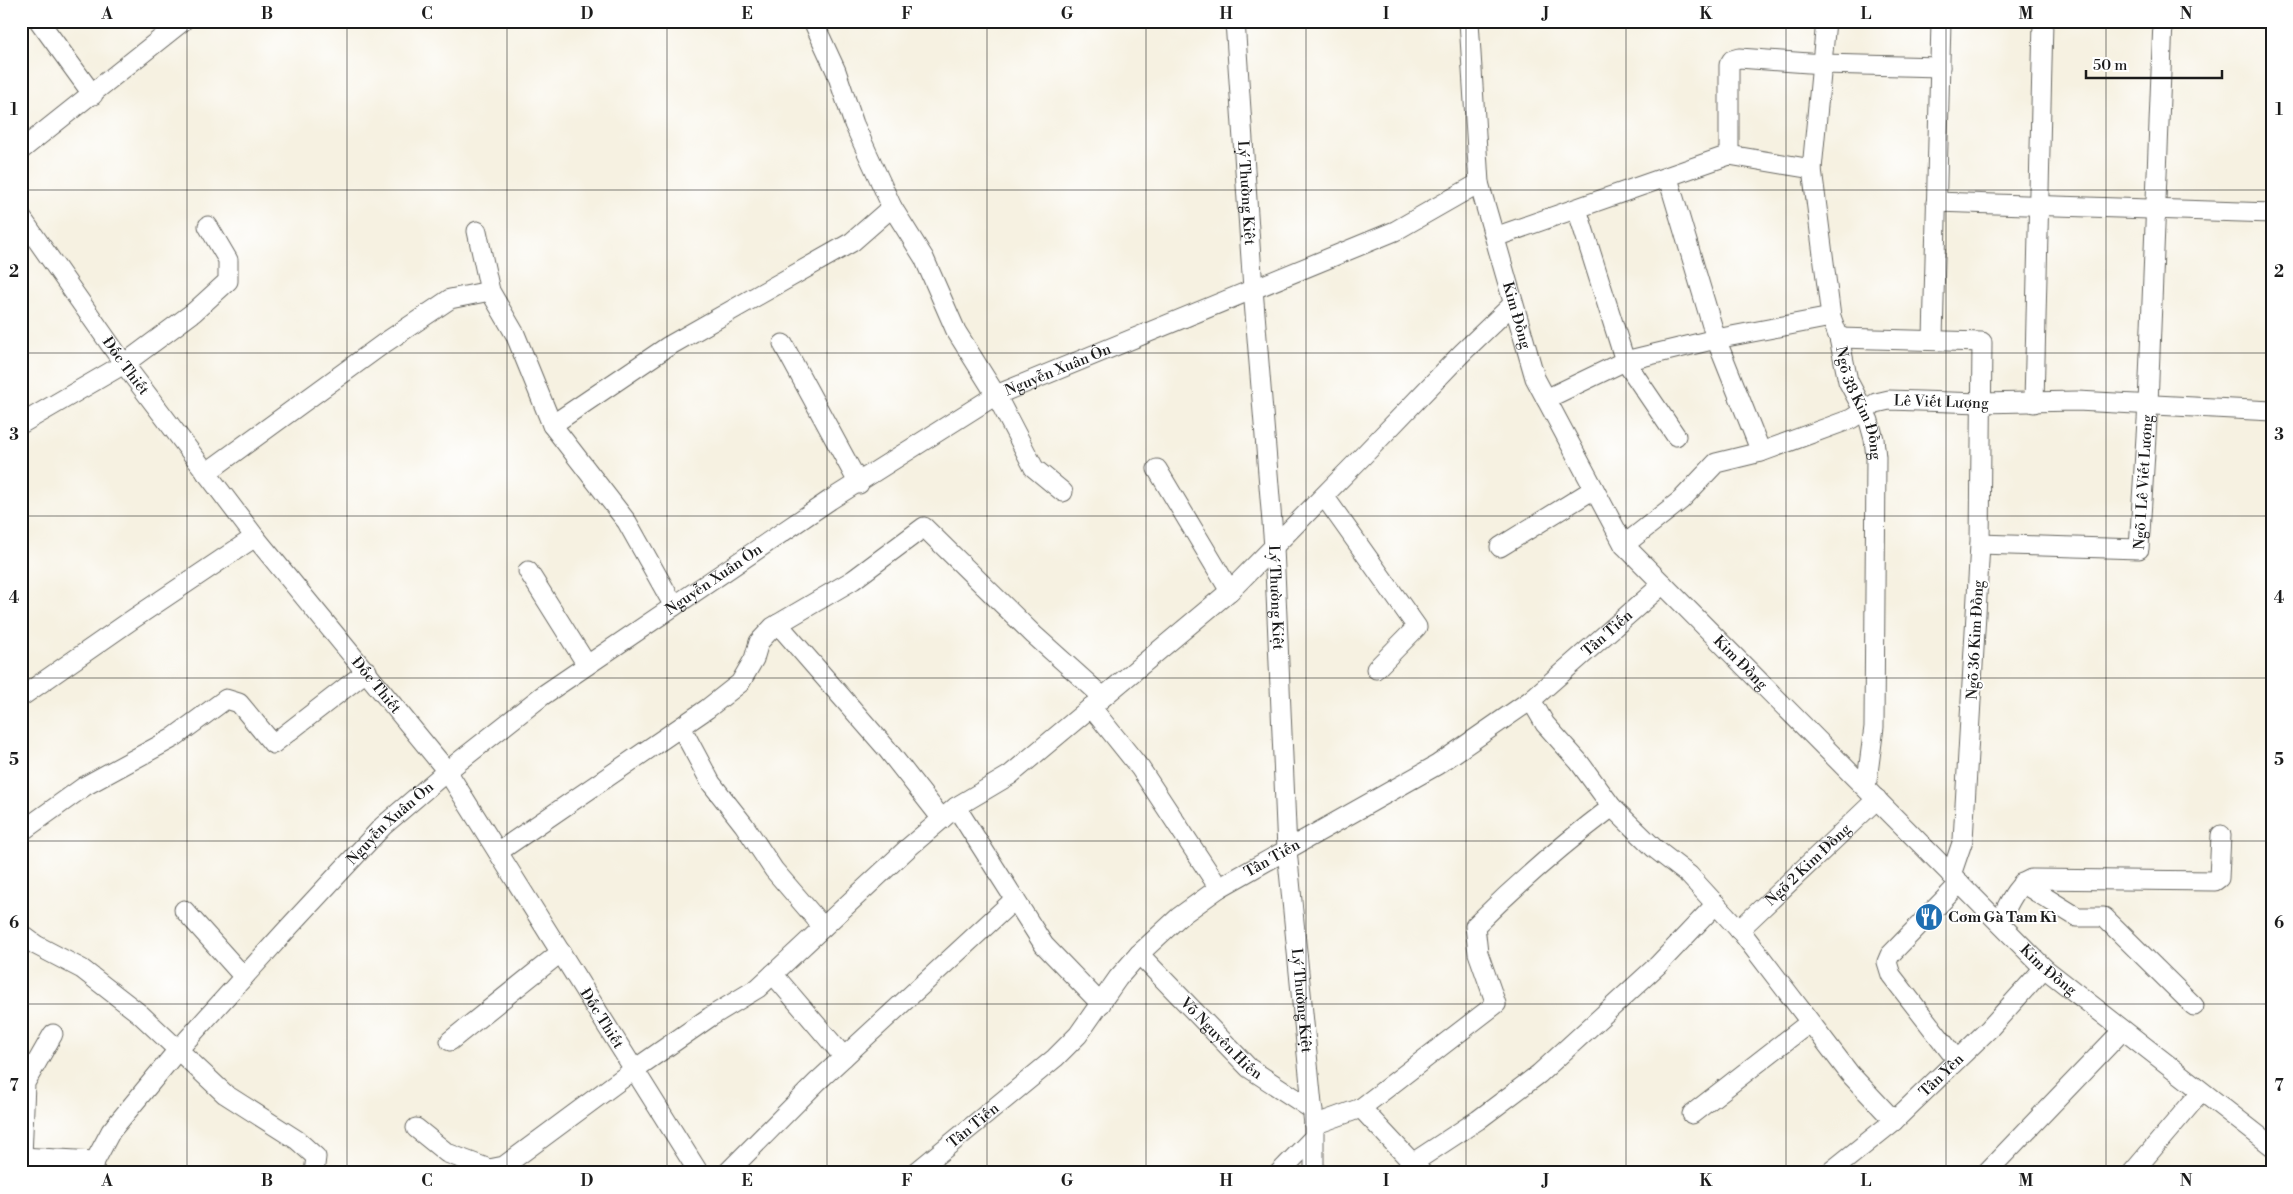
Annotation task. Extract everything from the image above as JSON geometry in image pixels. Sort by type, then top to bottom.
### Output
[{"type":"street","points":[[39,21],[93,95]]},
{"type":"street","points":[[21,150],[93,95],[184,21]]},
{"type":"street","points":[[813,21],[836,71],[854,124],[892,207],[924,258],[956,331],[996,396],[1034,468],[1063,492]]},
{"type":"street","name":"Lý Thường Kiệt","points":[[1235,21],[1253,289],[1274,546],[1287,850],[1313,1124],[1314,1173]]},
{"type":"street","name":"Kim Đồng","points":[[1469,21],[1479,183],[1513,304],[1535,378],[1624,545],[2044,968],[2272,1146]]},
{"type":"street","name":"Ngõ 38 Kim Đồng","points":[[1826,21],[1812,169],[1831,317],[1839,338],[1848,381],[1864,410],[1874,439],[1876,457],[1874,727],[1871,794]]},
{"type":"street","points":[[1839,338],[1933,339],[1942,21]]},
{"type":"street","points":[[2034,403],[2043,21]]},
{"type":"street","points":[[2148,404],[2163,21]]},
{"type":"street","points":[[1729,155],[1729,65],[1732,60],[1739,58],[1823,64],[1940,67]]},
{"type":"street","points":[[1495,237],[1668,178],[1729,155],[1812,169]]},
{"type":"street","points":[[1668,178],[1716,339],[1761,452]]},
{"type":"street","name":"Nguyễn Xuân Ôn","points":[[94,1167],[112,1131],[177,1051],[383,826],[447,771],[542,696],[830,500],[859,484],[996,396],[1395,231],[1479,183]]},
{"type":"street","points":[[1936,202],[2272,213]]},
{"type":"street","points":[[552,425],[667,347],[852,242],[892,207]]},
{"type":"street","points":[[1577,209],[1625,361],[1676,436]]},
{"type":"street","name":"Đốc Thiết","points":[[21,217],[124,364],[255,537],[367,671],[447,771],[699,1173]]},
{"type":"street","points":[[21,424],[124,364],[194,312],[228,281],[228,260],[208,226]]},
{"type":"street","points":[[477,231],[490,291],[515,334],[552,425],[627,522],[674,606]]},
{"type":"street","points":[[206,473],[450,299],[490,291]]},
{"type":"street","points":[[416,1128],[447,1153],[490,1169],[504,1166],[635,1069],[758,988],[908,848],[949,813],[1010,775],[1230,591],[1462,352],[1513,304]]},
{"type":"street","points":[[1546,399],[1625,361],[1716,339],[1831,317]]},
{"type":"street","name":"Ngõ 36 Kim Đồng","points":[[1933,339],[1982,342],[1980,544],[1963,840],[1956,879]]},
{"type":"street","points":[[783,344],[859,484]]},
{"type":"street","name":"Lê Viết Lượng","points":[[1624,545],[1681,500],[1716,463],[1761,452],[1851,419],[1864,410],[1889,400],[1981,403],[2077,401],[2272,410]]},
{"type":"street","name":"Ngõ 1 Lê Viết Lượng","points":[[1980,544],[2139,549],[2148,404]]},
{"type":"street","points":[[1157,469],[1230,591]]},
{"type":"street","points":[[1500,546],[1594,489]]},
{"type":"street","points":[[1324,496],[1417,627],[1376,669]]},
{"type":"street","points":[[498,852],[681,727],[740,682],[754,659],[759,642],[778,624],[853,580],[924,528],[1034,635],[1097,702],[1219,888]]},
{"type":"street","points":[[21,696],[255,537]]},
{"type":"street","points":[[528,571],[587,665]]},
{"type":"street","name":"Tân Tiến","points":[[915,1173],[1055,1058],[1078,1035],[1118,978],[1139,954],[1179,918],[1219,888],[1437,765],[1531,700],[1662,584]]},
{"type":"street","points":[[778,624],[886,749],[949,813],[1015,899],[1044,945],[1101,1004]]},
{"type":"street","points":[[21,832],[84,786],[173,738],[226,699],[239,703],[273,744],[367,671]]},
{"type":"street","points":[[1531,700],[1545,724],[1579,762],[1612,807],[1654,848],[1689,875],[1716,904],[1739,930],[1850,1074],[1894,1121]]},
{"type":"street","points":[[681,727],[711,783],[744,825],[774,870],[823,927]]},
{"type":"street","name":"Ngõ 2 Kim Đồng","points":[[1739,930],[1871,794]]},
{"type":"street","points":[[1279,1173],[1313,1124],[1361,1108],[1496,1004],[1478,953],[1475,926],[1525,877],[1572,837],[1612,807]]},
{"type":"street","points":[[1999,922],[2022,883],[2043,878],[2215,881],[2219,878],[2221,835]]},
{"type":"street","points":[[1956,879],[1890,955],[1888,962],[1891,975],[1956,1059]]},
{"type":"street","points":[[2022,883],[2077,917],[2104,917],[2194,1006]]},
{"type":"street","points":[[727,1173],[844,1057],[1015,899]]},
{"type":"street","points":[[1361,1108],[1418,1167],[1539,1074],[1658,965],[1716,904]]},
{"type":"street","points":[[184,910],[244,977]]},
{"type":"street","points":[[21,934],[36,945],[82,969],[140,1014],[177,1051],[225,1094],[296,1140],[316,1157],[314,1173]]},
{"type":"street","points":[[450,1040],[561,952]]},
{"type":"street","name":"Võ Nguyên Hiến","points":[[1139,954],[1249,1068],[1313,1124]]},
{"type":"street","name":"Tân Yên","points":[[1828,1173],[1894,1121],[1989,1029],[2044,968]]},
{"type":"street","points":[[772,974],[844,1057]]},
{"type":"street","points":[[1692,1114],[1810,1023]]},
{"type":"street","points":[[1986,1173],[2123,1030]]},
{"type":"street","points":[[53,1034],[25,1083],[22,1157],[94,1167]]},
{"type":"street","points":[[2132,1173],[2201,1092]]},
{"type":"place","name":"Cơm Gà Tam Kì","points":[[1929,917]]}]
